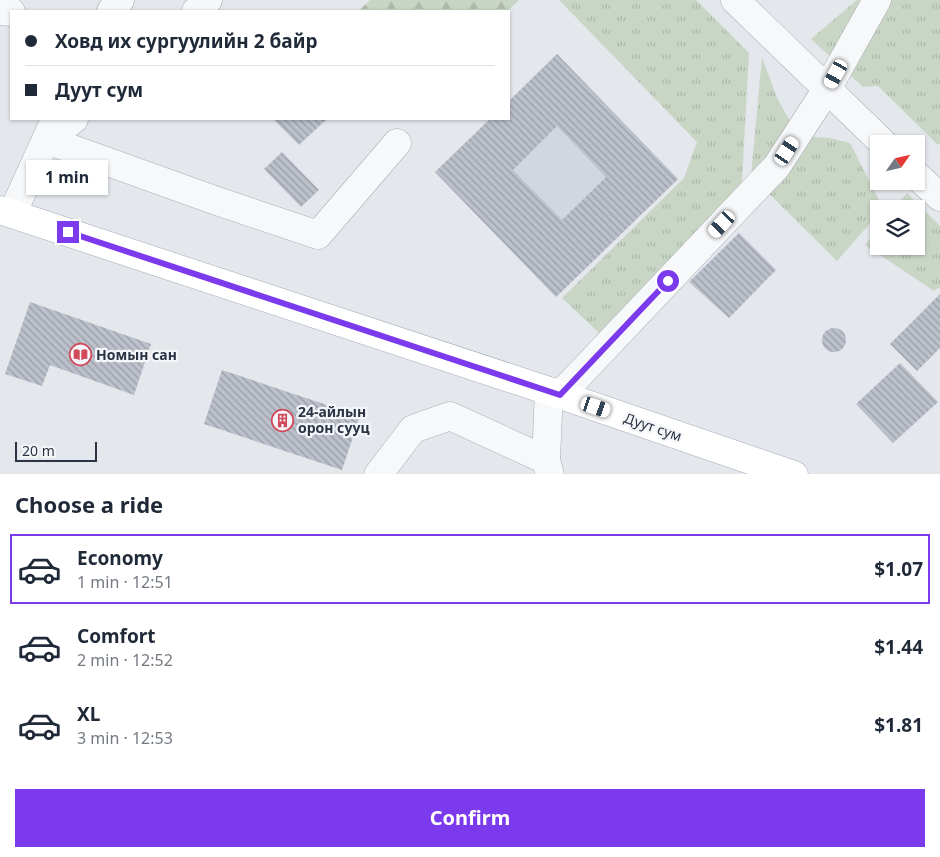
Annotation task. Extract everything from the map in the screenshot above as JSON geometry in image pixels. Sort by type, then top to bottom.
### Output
[{"type":"main road","name":"Дуут сум","points":[[6,212],[794,474]]},
{"type":"street","points":[[112,10],[120,0]]},
{"type":"street","points":[[197,10],[208,0]]},
{"type":"street","points":[[735,0],[875,135]]},
{"type":"street","points":[[378,474],[413,430],[450,416],[548,467],[554,393],[777,166],[827,89],[877,0]]},
{"type":"street","points":[[6,212],[51,129],[72,120]]},
{"type":"street","points":[[51,129],[318,235],[397,143]]},
{"type":"street","points":[[925,183],[940,197]]},
{"type":"shaded area","points":[[557,54],[678,179],[556,297],[435,172],[489,120],[510,120],[510,100]]},
{"type":"green space","points":[[370,0],[519,0],[509,10],[360,10]]},
{"type":"green space","points":[[559,0],[696,0],[749,53],[740,216],[614,347],[562,298],[684,178],[697,142]]},
{"type":"green space","points":[[857,0],[940,0],[940,143],[938,145],[878,86],[863,87],[811,39]]},
{"type":"green space","points":[[762,57],[777,98],[789,119],[805,136],[829,138],[850,143],[870,182],[870,190],[874,190],[879,200],[870,200],[870,223],[837,261],[751,176]]},
{"type":"green space","points":[[907,193],[914,200],[901,200]]},
{"type":"green space","points":[[925,211],[940,226],[940,287],[934,291],[880,255],[925,255]]},
{"type":"green space","points":[[870,239],[870,248],[865,245]]},
{"type":"building","points":[[557,54],[678,179],[556,297],[435,172],[489,120],[510,120],[510,100]],"holes":[[[557,126],[606,177],[562,220],[513,170]]]},
{"type":"building","points":[[274,120],[326,120],[299,145]]},
{"type":"building","points":[[282,152],[319,190],[301,207],[264,169]]},
{"type":"building","points":[[739,233],[776,270],[729,318],[689,282]]},
{"type":"building","points":[[940,294],[940,348],[917,371],[890,344]]},
{"type":"building","name":"Номын сан","points":[[30,302],[151,344],[134,395],[50,365],[42,386],[5,374]]},
{"type":"building","points":[[834,328],[839,329],[845,335],[845,345],[839,351],[834,352],[829,351],[823,345],[822,340],[823,335],[829,329]]},
{"type":"building","points":[[900,363],[938,402],[893,443],[856,404]]},
{"type":"building","name":"24-айлын орон сууц","points":[[222,370],[360,416],[342,470],[204,424]]},
{"type":"place","name":"Номын сан","points":[[80,355]]},
{"type":"place","name":"24-айлын орон сууц","points":[[282,420]]},
{"type":"route","points":[[68,232],[560,395],[668,281]]}]
